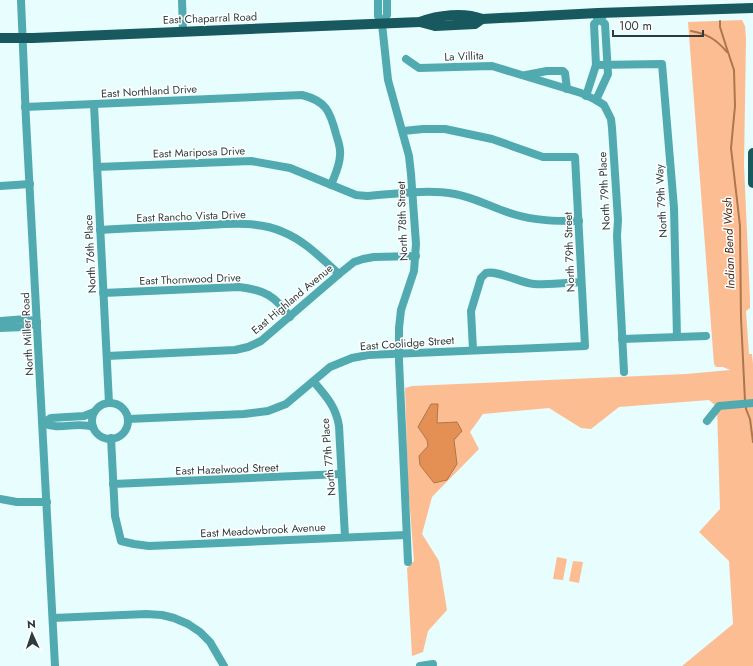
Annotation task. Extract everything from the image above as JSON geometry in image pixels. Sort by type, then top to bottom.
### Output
[{"type":"main road","name":"East Chaparral Road","points":[[0,38],[382,24],[420,22],[441,16],[473,15],[482,19],[600,15],[697,9],[753,8]]},
{"type":"main road","points":[[753,153],[753,183]]},
{"type":"street","name":"North Miller Road","points":[[21,0],[55,666]]},
{"type":"street","points":[[182,0],[183,31]]},
{"type":"street","name":"North 78th Street","points":[[378,0],[378,16],[382,24],[388,80],[403,132],[413,193],[416,256],[414,271],[401,310],[399,328],[408,562]]},
{"type":"street","name":"North 78th Street","points":[[382,24],[387,15],[387,0]]},
{"type":"street","points":[[596,100],[608,74],[604,24],[600,15]]},
{"type":"street","points":[[586,96],[596,65],[594,24],[600,15]]},
{"type":"street","points":[[595,46],[606,46]]},
{"type":"street","name":"La Villita","points":[[406,59],[419,68],[492,66],[567,89],[596,100]]},
{"type":"street","name":"North 79th Way","points":[[607,65],[662,64],[674,208],[677,337]]},
{"type":"street","points":[[596,65],[607,65]]},
{"type":"street","name":"La Villita","points":[[526,76],[547,71],[562,71],[565,73],[567,89]]},
{"type":"street","name":"East Northland Drive","points":[[26,107],[302,95],[311,97],[318,100],[332,117],[341,154],[331,185]]},
{"type":"street","name":"North 79th Place","points":[[596,100],[604,105],[608,112],[612,128],[618,220],[624,372]]},
{"type":"street","name":"North 76th Place","points":[[94,105],[109,403]]},
{"type":"street","name":"North 79th Street","points":[[403,132],[423,129],[451,130],[492,139],[543,157],[575,158],[585,346]]},
{"type":"street","name":"East Mariposa Drive","points":[[97,167],[252,161],[290,168],[356,195],[367,196],[440,192],[471,198],[512,214],[528,218],[556,221],[579,221]]},
{"type":"street","points":[[0,186],[30,184]]},
{"type":"street","name":"East Rancho Vista Drive","points":[[100,230],[234,224],[266,227],[282,231],[311,248],[339,274]]},
{"type":"street","name":"East Highland Avenue","points":[[107,356],[235,350],[248,347],[261,342],[354,262],[363,259],[416,256]]},
{"type":"street","points":[[472,350],[471,311],[481,278],[486,273],[490,272],[534,284],[581,282]]},
{"type":"street","name":"East Thornwood Drive","points":[[103,293],[239,287],[253,289],[268,294],[280,304],[290,317]]},
{"type":"street","points":[[0,321],[27,319],[37,323]]},
{"type":"street","points":[[0,328],[24,327],[37,323]]},
{"type":"street","points":[[622,339],[706,336]]},
{"type":"street","name":"East Coolidge Street","points":[[128,419],[258,413],[268,411],[286,404],[330,367],[352,358],[368,355],[585,346]]},
{"type":"street","name":"North 77th Place","points":[[314,382],[328,397],[337,416],[339,426],[345,537]]},
{"type":"street","points":[[109,403],[115,403],[124,409],[128,419],[127,425],[121,434],[111,438],[99,435],[93,427],[92,420],[94,412],[99,406],[109,403]]},
{"type":"street","points":[[707,421],[719,406],[753,403]]},
{"type":"street","points":[[93,427],[50,427],[43,423],[51,418],[84,416],[94,412]]},
{"type":"street","points":[[111,438],[113,484]]},
{"type":"street","name":"East Hazelwood Street","points":[[113,484],[341,474]]},
{"type":"street","name":"East Meadowbrook Avenue","points":[[113,484],[115,516],[121,541],[134,544],[149,546],[406,535]]},
{"type":"street","points":[[0,499],[16,502],[47,502]]},
{"type":"street","points":[[53,618],[146,614],[162,615],[174,618],[188,624],[200,632],[210,642],[224,666]]},
{"type":"street","points":[[420,666],[433,664]]},
{"type":"shaded area","points":[[742,20],[745,26],[746,39],[744,165],[750,300],[750,308],[746,311],[749,354],[752,354],[753,364],[753,666],[682,666],[733,624],[729,561],[699,532],[720,509],[717,407],[709,400],[619,407],[591,429],[581,428],[549,408],[483,414],[470,432],[479,449],[432,497],[422,534],[439,561],[447,610],[428,631],[423,652],[412,656],[407,568],[414,561],[408,484],[405,388],[412,386],[686,374],[730,370],[723,367],[716,367],[714,364],[688,22]]},
{"type":"shaded area","points":[[431,404],[438,404],[437,423],[457,422],[462,431],[454,440],[457,464],[447,480],[434,483],[420,465],[419,456],[428,446],[427,440],[418,427]]},
{"type":"shaded area","points":[[557,557],[567,559],[563,580],[553,579]]},
{"type":"shaded area","points":[[573,561],[583,562],[579,583],[569,581]]},
{"type":"waterway","name":"Indian Bend Wash","points":[[720,21],[720,27],[734,70],[735,106],[731,148],[740,226],[741,318],[745,401]]},
{"type":"waterway","points":[[691,31],[711,38],[727,52]]},
{"type":"waterway","name":"Indian Bend Wash","points":[[746,405],[750,419],[753,442]]}]
